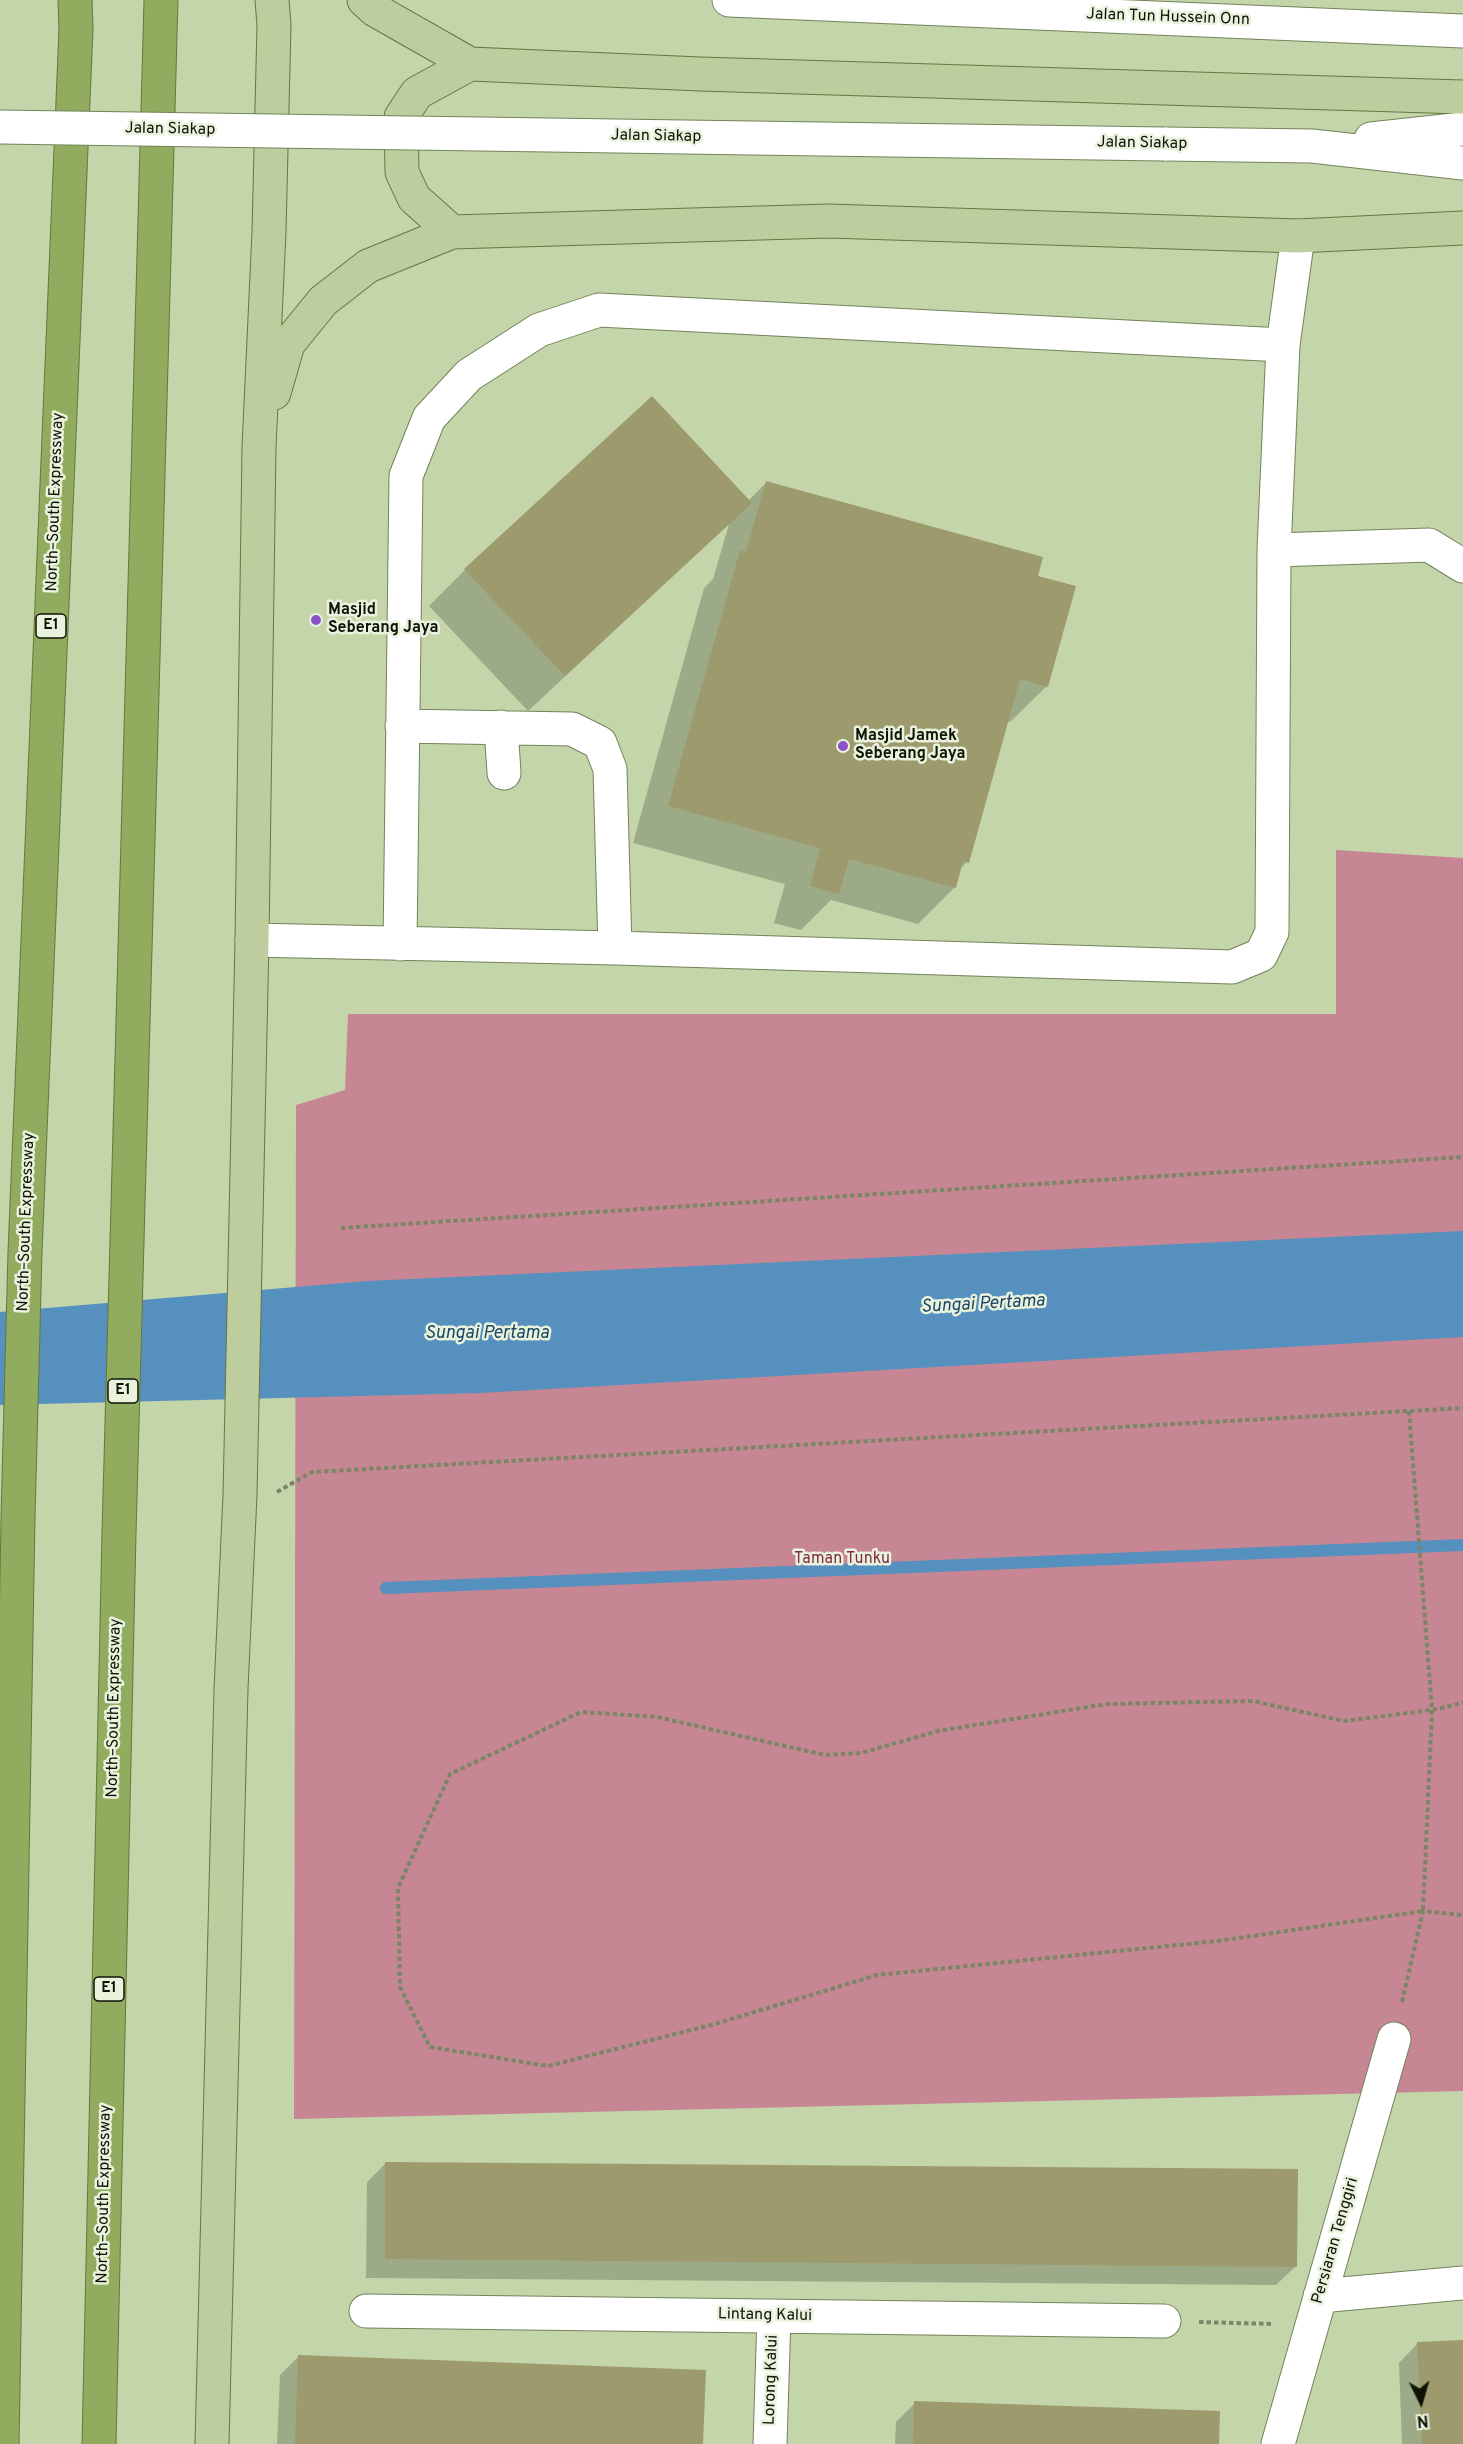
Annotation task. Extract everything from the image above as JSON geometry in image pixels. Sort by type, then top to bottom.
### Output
[{"type":"highway","name":"North–South Expressway","points":[[2,2444],[18,1518],[25,1252],[75,0]]},
{"type":"highway","name":"North–South Expressway","points":[[99,2444],[119,1533],[161,0]]},
{"type":"main road","points":[[212,2444],[231,1689],[240,1495],[246,1254],[259,447],[269,232],[274,25],[272,0]]},
{"type":"main road","points":[[364,0],[375,10],[470,64],[700,75],[1463,97]]},
{"type":"main road","points":[[452,232],[414,198],[402,172],[401,117],[417,93],[470,64]]},
{"type":"main road","points":[[259,447],[288,344],[323,301],[368,266],[452,232],[829,221],[1298,236],[1463,228]]},
{"type":"street","name":"Jalan Tun Hussein Onn","points":[[729,0],[1463,31]]},
{"type":"street","name":"Jalan Siakap","points":[[0,128],[1312,146],[1463,163]]},
{"type":"street","name":"Jalan Siakap","points":[[1312,146],[1463,129]]},
{"type":"street","points":[[252,940],[615,948],[1232,967],[1261,955],[1272,932],[1274,550],[1283,345],[1298,236]]},
{"type":"street","points":[[400,944],[406,476],[429,418],[470,375],[539,330],[599,310],[1283,345]]},
{"type":"street","points":[[1274,550],[1429,545],[1463,566]]},
{"type":"street","points":[[402,726],[572,729],[600,742],[610,769],[615,948]]},
{"type":"street","points":[[501,727],[504,773]]},
{"type":"street","name":"Persiaran Tenggiri","points":[[1278,2444],[1394,2038]]},
{"type":"street","points":[[1316,2310],[1463,2283]]},
{"type":"street","name":"Lintang Kalui","points":[[366,2311],[1164,2321]]},
{"type":"street","name":"Lorong Kalui","points":[[770,2444],[774,2316]]},
{"type":"path","points":[[341,1228],[1463,1157]]},
{"type":"path","points":[[275,1504],[277,1492],[312,1472],[1463,1408]]},
{"type":"path","points":[[1394,2038],[1423,1911],[1432,1710],[1409,1411]]},
{"type":"path","points":[[1463,1703],[1432,1710],[1344,1721],[1253,1701],[1107,1704],[938,1731],[861,1753],[825,1755],[657,1717],[581,1712],[450,1774],[398,1888],[400,1987],[430,2047],[548,2066],[715,2024],[877,1975],[1218,1941],[1423,1911],[1463,1915]]},
{"type":"path","points":[[1164,2321],[1316,2310]]},
{"type":"green space","name":"Taman Tunku","points":[[1336,850],[1463,858],[1463,2091],[294,2119],[296,1105],[345,1090],[348,1014],[1336,1014]]},
{"type":"water","name":"Sungai Pertama","points":[[1463,1231],[1463,1337],[480,1393],[0,1405],[0,1312],[367,1281]]},
{"type":"building","points":[[652,396],[752,503],[565,676],[464,569]]},
{"type":"building","name":"Masjid Jamek Seberang Jaya","points":[[766,481],[1043,557],[1038,576],[1076,586],[1048,687],[1020,679],[969,863],[963,861],[956,888],[849,859],[839,894],[810,886],[820,848],[668,806],[740,550],[746,552]]},
{"type":"building","points":[[385,2162],[1298,2169],[1297,2267],[385,2259]]},
{"type":"building","points":[[1463,2340],[1463,2444],[1422,2444],[1417,2342]]},
{"type":"building","points":[[298,2355],[706,2370],[703,2444],[295,2444]]},
{"type":"building","points":[[914,2401],[1220,2411],[1219,2444],[913,2444]]},
{"type":"waterway","points":[[386,1588],[1463,1545]]},
{"type":"place","name":"Masjid Seberang Jaya","points":[[316,620]]},
{"type":"place","name":"Masjid Jamek Seberang Jaya","points":[[843,746]]}]
